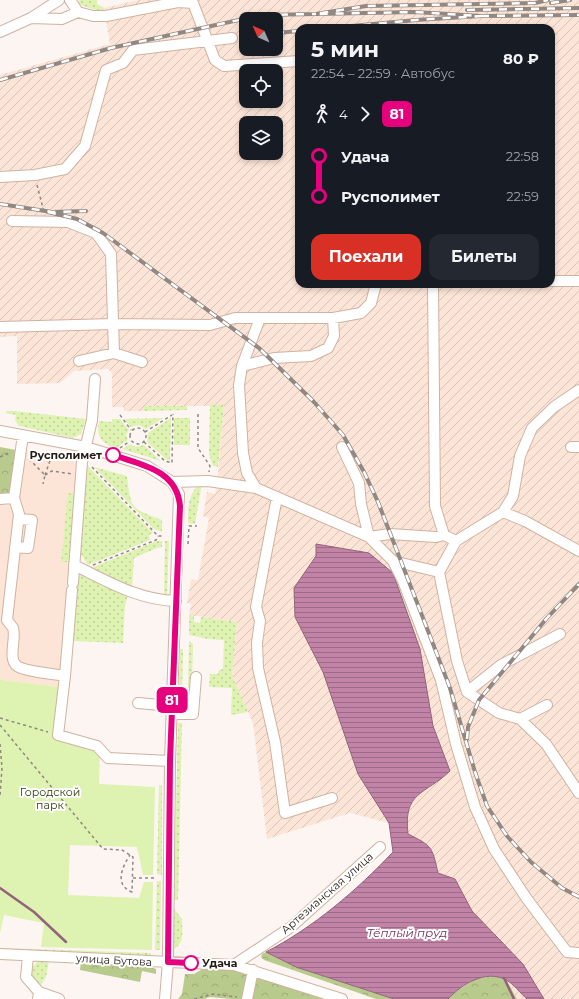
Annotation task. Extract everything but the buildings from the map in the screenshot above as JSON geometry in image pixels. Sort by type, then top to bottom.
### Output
[{"type":"street","points":[[0,32],[31,18],[59,0]]},
{"type":"street","points":[[70,0],[78,12]]},
{"type":"street","points":[[31,18],[62,19],[78,12],[93,16],[106,16],[178,2],[193,3],[215,60],[224,66],[295,61]]},
{"type":"street","points":[[0,177],[35,175],[65,169],[86,146],[106,70],[123,62],[133,50],[232,38]]},
{"type":"street","points":[[12,220],[68,222],[96,233],[112,254],[114,353]]},
{"type":"street","points":[[555,281],[579,281]]},
{"type":"street","points":[[0,327],[114,324],[210,325],[235,318],[333,318],[361,313],[372,304],[375,288]]},
{"type":"street","points":[[433,288],[435,506],[444,535]]},
{"type":"street","points":[[256,488],[247,473],[243,453],[239,385],[242,366],[260,318]]},
{"type":"street","points":[[242,366],[274,358],[311,356],[328,348],[334,336],[333,318]]},
{"type":"street","points":[[79,361],[114,353],[142,362]]},
{"type":"street","points":[[95,380],[92,420],[82,462],[65,676],[58,735],[97,746],[108,758],[170,761]]},
{"type":"street","points":[[579,390],[554,407],[532,428],[520,456],[513,496],[504,512],[456,541],[439,572],[457,661],[467,692],[499,713],[520,718],[546,744],[579,793]]},
{"type":"street","points":[[0,431],[86,447],[147,466],[172,482],[179,494],[180,506],[170,761],[168,962],[165,999]]},
{"type":"street","points":[[23,435],[14,498],[19,519],[7,620],[13,628],[12,652],[14,664],[24,669],[65,676]]},
{"type":"street","points":[[342,447],[359,483],[361,504],[369,537]]},
{"type":"street","points":[[172,482],[208,481],[256,488],[369,537],[393,561],[403,581],[441,680],[456,744],[475,807],[494,849],[527,899],[567,952],[579,953]]},
{"type":"street","points":[[277,497],[256,607],[260,621],[256,643],[258,668],[275,742],[285,813],[332,798]]},
{"type":"street","points":[[0,499],[14,498]]},
{"type":"street","points":[[504,512],[525,521],[579,551]]},
{"type":"street","points":[[369,537],[390,534],[436,537],[444,535],[456,541]]},
{"type":"street","points":[[393,561],[439,572]]},
{"type":"street","points":[[74,565],[130,592],[163,600],[176,601]]},
{"type":"street","points":[[467,692],[502,665],[560,634]]},
{"type":"street","points":[[138,703],[193,714],[196,677]]},
{"type":"street","points":[[520,718],[546,705]]},
{"type":"street","name":"Артезианская улица","points":[[234,965],[291,927],[380,847]]},
{"type":"street","name":"улица Бутова","points":[[0,954],[234,965],[342,999]]},
{"type":"street","points":[[28,956],[26,978],[39,995],[58,999]]},
{"type":"street","points":[[243,998],[253,970]]},
{"type":"path","points":[[35,175],[43,211],[49,222]]},
{"type":"path","points":[[144,442],[165,461],[172,463],[173,414],[145,432]]},
{"type":"path","points":[[198,414],[198,448],[210,466],[208,481]]},
{"type":"path","points":[[120,415],[132,430]]},
{"type":"path","points":[[130,441],[129,434],[132,430],[140,428],[145,432],[146,438],[144,442]]},
{"type":"path","points":[[130,441],[135,444],[144,442]]},
{"type":"path","points":[[119,448],[130,441]]},
{"type":"path","points":[[0,457],[16,450]]},
{"type":"path","points":[[43,484],[52,455]]},
{"type":"path","points":[[27,458],[45,475]]},
{"type":"path","points":[[87,463],[158,536],[164,536]]},
{"type":"path","points":[[45,475],[52,472],[81,475]]},
{"type":"path","points":[[188,546],[189,526],[197,526]]},
{"type":"path","points":[[90,566],[156,540],[158,536]]},
{"type":"path","points":[[0,718],[58,735]]},
{"type":"path","points":[[0,725],[103,849],[122,850],[130,855],[133,857],[132,892],[124,886],[121,879],[121,870],[130,855]]},
{"type":"path","points":[[0,744],[2,768],[0,796]]},
{"type":"path","points":[[133,878],[155,878]]},
{"type":"path","points":[[194,999],[213,994],[243,998]]},
{"type":"shaded area","points":[[138,0],[579,0],[579,999],[517,999],[507,981],[389,823],[350,813],[267,839],[253,723],[232,676],[237,622],[189,615],[191,604],[187,603],[191,579],[198,580],[209,518],[203,516],[207,492],[215,494],[217,484],[216,478],[218,474],[224,406],[144,406],[144,411],[124,411],[123,407],[112,407],[112,373],[108,369],[74,371],[60,383],[17,384],[17,336],[0,337],[0,75],[110,44],[104,8]]},
{"type":"shaded area","points":[[25,450],[77,462],[59,687],[2,680],[0,676],[0,505],[12,505]]},
{"type":"green space","points":[[79,0],[97,0],[97,4],[104,8],[105,13],[78,4]]},
{"type":"green space","points":[[210,405],[224,405],[218,467],[213,466],[209,454]]},
{"type":"green space","points":[[144,406],[187,406],[187,410],[144,411]]},
{"type":"green space","points":[[7,411],[86,419],[81,434],[73,438],[19,426],[15,420],[16,415],[6,413]]},
{"type":"green space","points":[[163,418],[146,429],[139,425],[131,427],[124,419]]},
{"type":"green space","points":[[171,418],[170,461],[147,442],[148,433]]},
{"type":"green space","points":[[174,418],[190,418],[190,445],[174,445]]},
{"type":"green space","points":[[112,419],[120,419],[129,430],[126,435],[128,440],[116,448],[103,441],[98,431],[99,421],[112,422]]},
{"type":"green space","points":[[130,444],[135,447],[144,445],[161,461],[122,449]]},
{"type":"green space","points":[[0,447],[16,450],[11,493],[0,493]]},
{"type":"green space","points":[[86,464],[153,533],[149,535],[150,540],[88,565],[80,553]]},
{"type":"green space","points":[[94,467],[127,476],[131,501],[134,506],[144,513],[162,520],[162,532],[154,529]]},
{"type":"green space","points":[[202,483],[195,524],[188,523],[191,495],[197,486]]},
{"type":"green space","points":[[68,493],[75,494],[69,562],[61,562]]},
{"type":"green space","points":[[157,541],[162,541],[162,547],[134,558],[132,589],[91,568]]},
{"type":"green space","points":[[165,541],[169,541],[167,596],[164,595]]},
{"type":"green space","points":[[81,575],[128,595],[125,605],[123,643],[73,641],[77,579]]},
{"type":"green space","points":[[189,615],[194,615],[194,622],[200,623],[201,617],[237,622],[232,676],[248,712],[231,715],[232,688],[209,687],[210,674],[218,674],[219,670],[223,669],[224,640],[208,639],[189,635]]},
{"type":"green space","points":[[189,641],[193,644],[192,684],[188,689]]},
{"type":"green space","points":[[180,649],[183,649],[182,701],[178,701]]},
{"type":"green space","name":"Городской парк","points":[[0,676],[2,680],[59,687],[55,736],[100,750],[99,784],[155,787],[153,875],[143,875],[137,847],[70,845],[68,895],[139,898],[144,882],[153,882],[152,950],[41,947],[44,923],[4,915],[0,933]]},
{"type":"green space","points":[[178,723],[182,723],[178,900],[174,900]]},
{"type":"green space","points":[[159,785],[162,786],[162,875],[157,874]]},
{"type":"green space","points":[[157,881],[161,881],[160,950],[155,950]]},
{"type":"green space","points":[[174,909],[182,919],[182,932],[180,943],[174,949]]},
{"type":"green space","points":[[0,948],[151,953],[151,956],[0,950]]},
{"type":"green space","points":[[266,952],[296,967],[394,999],[376,999],[264,960],[261,957],[262,954]]},
{"type":"green space","points":[[38,961],[49,961],[46,977],[41,985],[31,979],[32,969]]},
{"type":"green space","points":[[81,961],[151,967],[156,969],[156,974],[142,971],[140,982],[80,970]]},
{"type":"green space","points":[[204,968],[233,970],[328,999],[231,999],[210,997],[204,999],[178,999],[182,994],[185,974],[194,974]]},
{"type":"green space","points":[[496,976],[507,981],[517,999],[448,999],[455,992],[477,978]]},
{"type":"water","name":"Тёплый пруд","points":[[316,544],[369,553],[393,573],[420,649],[433,726],[450,771],[412,801],[407,820],[408,834],[422,841],[430,848],[438,873],[455,879],[472,911],[523,964],[544,999],[527,999],[506,980],[490,976],[467,983],[448,999],[394,999],[296,967],[266,952],[318,920],[364,881],[393,852],[389,823],[358,774],[323,672],[295,617],[294,588],[316,556]]},
{"type":"waterway","points":[[0,888],[34,912],[66,942]]},
{"type":"waterway","points":[[504,978],[514,999]]},
{"type":"railway","points":[[374,24],[481,16],[415,12],[316,14],[366,6],[535,3],[548,0]]},
{"type":"railway","points":[[551,3],[570,0]]},
{"type":"railway","points":[[467,10],[579,8]]},
{"type":"railway","points":[[0,80],[111,48],[262,15],[316,14]]},
{"type":"railway","points":[[481,16],[579,15]]},
{"type":"railway","points":[[283,32],[295,31]]},
{"type":"railway","points":[[0,204],[52,212],[86,211]]},
{"type":"railway","points":[[48,212],[77,219],[103,233],[259,348],[314,402],[343,435],[364,472],[378,502],[450,688],[475,772],[487,806],[507,836],[531,862],[562,888],[579,897]]},
{"type":"railway","points":[[467,739],[468,727],[479,700],[547,618],[579,584]]},
{"type":"bus line","name":"81","points":[[113,455],[147,466],[162,474],[172,482],[179,494],[180,506],[170,761],[168,962],[191,963]]},
{"type":"place","name":"Русполимет","points":[[113,455]]},
{"type":"place","name":"Удача","points":[[191,963]]}]
